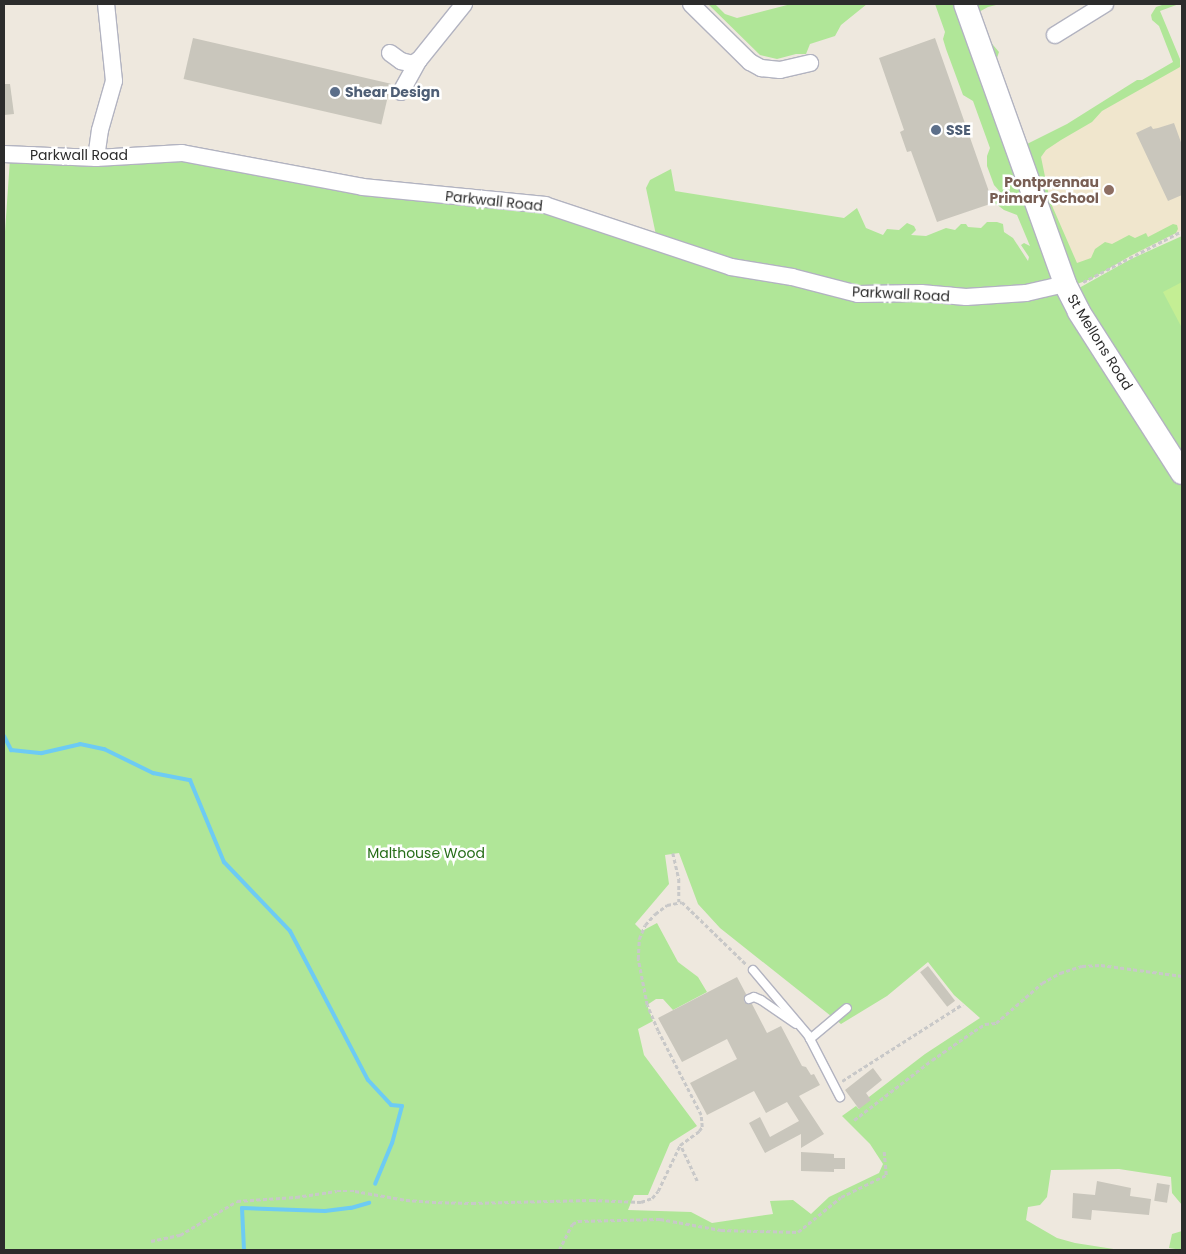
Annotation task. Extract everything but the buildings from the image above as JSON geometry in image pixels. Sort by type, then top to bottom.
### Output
[{"type":"main road","name":"St Mellons Road","points":[[965,4],[1072,284],[1079,312],[1182,473]]},
{"type":"street","points":[[96,158],[100,130],[114,81],[106,4]]},
{"type":"street","points":[[401,92],[419,60],[464,4]]},
{"type":"street","points":[[691,4],[739,53],[756,65],[780,70],[810,63]]},
{"type":"street","points":[[1055,34],[1105,4]]},
{"type":"street","points":[[390,53],[401,61],[412,64],[419,60]]},
{"type":"street","name":"Parkwall Road","points":[[4,154],[96,158],[182,153],[364,187],[545,205],[731,267],[792,277],[858,294],[921,293],[966,297],[1026,293],[1072,284]]},
{"type":"lane","points":[[753,970],[804,1030],[840,1097]]},
{"type":"lane","points":[[749,999],[754,997],[761,1000],[804,1030]]},
{"type":"lane","points":[[810,1039],[847,1008]]},
{"type":"path","points":[[1072,284],[1182,231]]},
{"type":"path","points":[[673,854],[679,880],[680,902]]},
{"type":"path","points":[[151,1241],[180,1235],[238,1201],[296,1197],[337,1190],[355,1191],[406,1200],[452,1203],[592,1200],[640,1202],[652,1198],[658,1191],[680,1145],[702,1127],[701,1115],[647,1005],[638,959],[639,939],[645,925],[667,905],[680,902],[689,907],[753,970]]},
{"type":"path","points":[[854,1120],[932,1060],[985,1024],[996,1023],[1035,988],[1060,973],[1082,966],[1100,965],[1182,976]]},
{"type":"path","points":[[834,1086],[963,1004]]},
{"type":"path","points":[[680,1145],[697,1182]]},
{"type":"path","points":[[559,1250],[572,1224],[578,1221],[660,1219],[714,1230],[798,1232],[841,1197],[886,1175],[884,1150]]},
{"type":"shaded area","name":"Pontprennau Primary School","points":[[1182,64],[1182,230],[1077,284],[1021,150]]},
{"type":"green space","points":[[708,4],[715,4],[725,14],[737,18],[791,4],[867,4],[841,25],[835,36],[810,44],[806,54],[796,54],[777,59],[760,55]]},
{"type":"green space","name":"Malthouse Wood","points":[[935,4],[1000,4],[988,7],[977,13],[988,39],[999,52],[996,61],[1021,142],[1027,144],[1067,124],[1137,80],[1142,80],[1173,62],[1159,26],[1152,20],[1151,15],[1156,7],[1165,4],[1179,4],[1160,11],[1180,59],[1180,67],[1102,111],[1092,122],[1046,150],[1041,157],[1050,201],[1077,263],[1091,258],[1095,249],[1105,242],[1112,244],[1129,235],[1135,238],[1146,233],[1148,237],[1173,224],[1177,225],[1178,229],[1176,233],[1132,255],[1091,279],[1077,284],[1052,276],[1051,279],[1182,481],[1182,1205],[1172,1193],[1171,1177],[1119,1169],[1051,1170],[1047,1197],[1040,1205],[1028,1207],[1026,1220],[1057,1238],[1075,1243],[1120,1250],[4,1250],[4,246],[10,159],[158,157],[536,209],[740,274],[865,302],[983,291],[922,285],[846,285],[722,257],[656,235],[646,188],[650,180],[671,169],[675,191],[844,218],[857,208],[866,228],[883,235],[887,229],[899,230],[907,223],[914,226],[916,230],[911,235],[926,236],[946,228],[955,230],[961,224],[966,224],[968,227],[981,228],[987,222],[997,222],[1003,224],[1004,232],[1013,238],[1028,261],[1029,257],[1021,245],[1024,243],[1030,246],[1017,215],[1004,210],[995,203],[997,196],[1002,194],[994,185],[987,166],[987,156],[990,148],[973,101],[963,95],[943,39],[945,32]],"holes":[[[679,853],[698,904],[720,928],[841,1024],[887,996],[928,962],[954,995],[980,1018],[925,1054],[869,1097],[859,1109],[856,1106],[842,1116],[870,1144],[883,1164],[879,1173],[829,1197],[811,1214],[793,1200],[770,1201],[773,1214],[712,1223],[691,1212],[628,1210],[634,1195],[648,1195],[670,1143],[697,1126],[644,1055],[638,1029],[653,1021],[647,1005],[656,999],[663,999],[673,1010],[707,992],[698,977],[678,962],[657,923],[642,931],[635,924],[669,884],[665,855]]]},
{"type":"green space","points":[[1182,236],[1182,462],[1122,368],[1079,288],[1131,259]]},
{"type":"green space","points":[[1182,282],[1182,328],[1163,292]]},
{"type":"green space","points":[[1182,1231],[1182,1250],[1169,1248],[1172,1234]]},
{"type":"waterway","points":[[4,736],[11,750],[42,753],[80,744],[104,749],[153,773],[190,780],[224,862],[290,931],[368,1080],[391,1105],[402,1106],[392,1143],[375,1184]]},
{"type":"waterway","points":[[244,1250],[242,1208],[325,1211],[351,1208],[369,1203]]},
{"type":"place","name":"Shear Design","points":[[335,92]]},
{"type":"place","name":"SSE","points":[[936,130]]},
{"type":"place","name":"Pontprennau Primary School","points":[[1109,190]]}]
